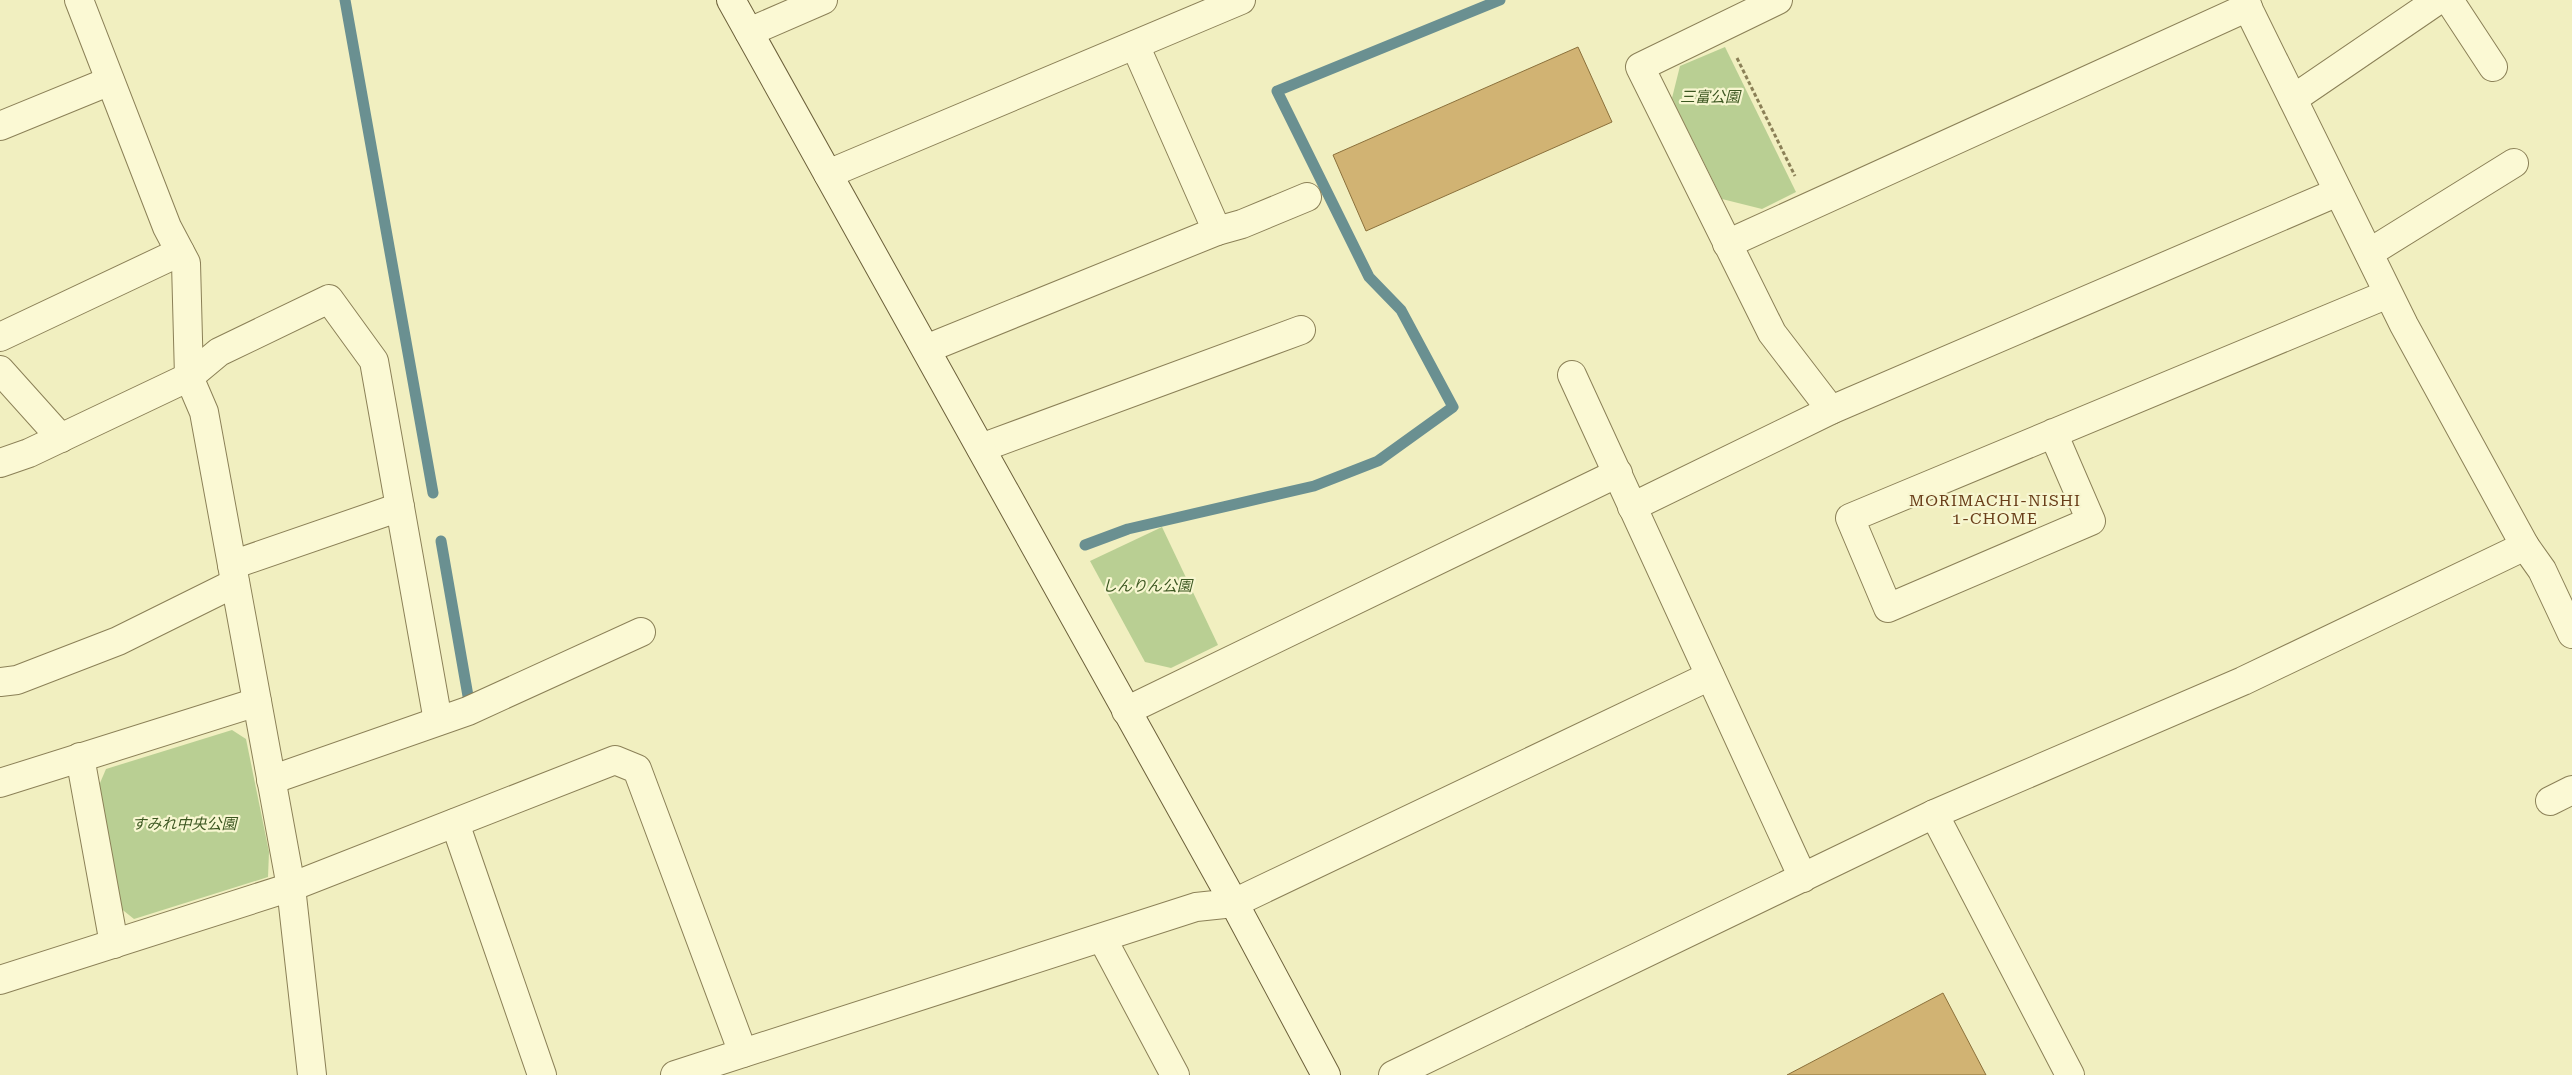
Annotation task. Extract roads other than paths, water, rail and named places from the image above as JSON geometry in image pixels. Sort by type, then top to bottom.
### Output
[{"type":"street","points":[[79,0],[167,227],[186,263],[189,377],[204,412],[291,887],[312,1075]]},
{"type":"street","points":[[731,0],[1234,903],[1326,1075]]},
{"type":"street","points":[[749,32],[823,0]]},
{"type":"street","points":[[828,174],[1241,0]]},
{"type":"street","points":[[1778,0],[1721,26],[1640,67],[1772,333],[1831,410]]},
{"type":"street","points":[[2293,99],[2438,0]]},
{"type":"street","points":[[2449,0],[2492,67]]},
{"type":"street","points":[[1727,244],[2246,4],[2388,294],[2525,546],[2542,570],[2572,634]]},
{"type":"street","points":[[1135,45],[1217,231]]},
{"type":"street","points":[[0,126],[110,81]]},
{"type":"street","points":[[2369,253],[2514,163]]},
{"type":"street","points":[[1632,506],[1831,410],[2338,192]]},
{"type":"street","points":[[926,350],[1217,231],[1242,224],[1307,197]]},
{"type":"street","points":[[0,337],[180,252]]},
{"type":"street","points":[[2053,433],[2091,521],[1888,608],[1850,518],[2053,433],[2388,294]]},
{"type":"street","points":[[0,463],[62,438],[189,377],[219,352],[330,299],[374,361],[438,720]]},
{"type":"street","points":[[981,448],[1302,330]]},
{"type":"street","points":[[0,370],[62,438]]},
{"type":"street","points":[[1572,375],[1803,878]]},
{"type":"street","points":[[1126,711],[1618,473]]},
{"type":"street","points":[[0,682],[17,680],[118,641],[234,574],[400,507]]},
{"type":"street","points":[[1393,1075],[1934,814],[2243,681],[2525,546]]},
{"type":"street","points":[[271,780],[468,711],[521,689],[641,632]]},
{"type":"street","points":[[675,1075],[1196,907],[1234,903],[1710,676]]},
{"type":"street","points":[[0,783],[257,702]]},
{"type":"street","points":[[80,757],[114,944]]},
{"type":"street","points":[[0,980],[291,887],[615,760],[637,769],[743,1053]]},
{"type":"street","points":[[1934,814],[2070,1075]]},
{"type":"street","points":[[455,823],[542,1075]]},
{"type":"street","points":[[1102,938],[1175,1075]]},
{"type":"waterway","points":[[345,0],[433,493]]},
{"type":"waterway","points":[[1085,545],[1128,529],[1314,486],[1378,461],[1453,407],[1401,310],[1369,277],[1277,91],[1500,0]]},
{"type":"waterway","points":[[441,541],[468,696]]},
{"type":"district","name":"MORIMACHI-NISHI 1-CHOME","points":[[1995,509]]},
{"type":"park label","name":"三富公園","points":[[1710,97]]},
{"type":"park label","name":"しんりん公園","points":[[1147,586]]},
{"type":"park label","name":"すみれ中央公園","points":[[184,824]]}]
